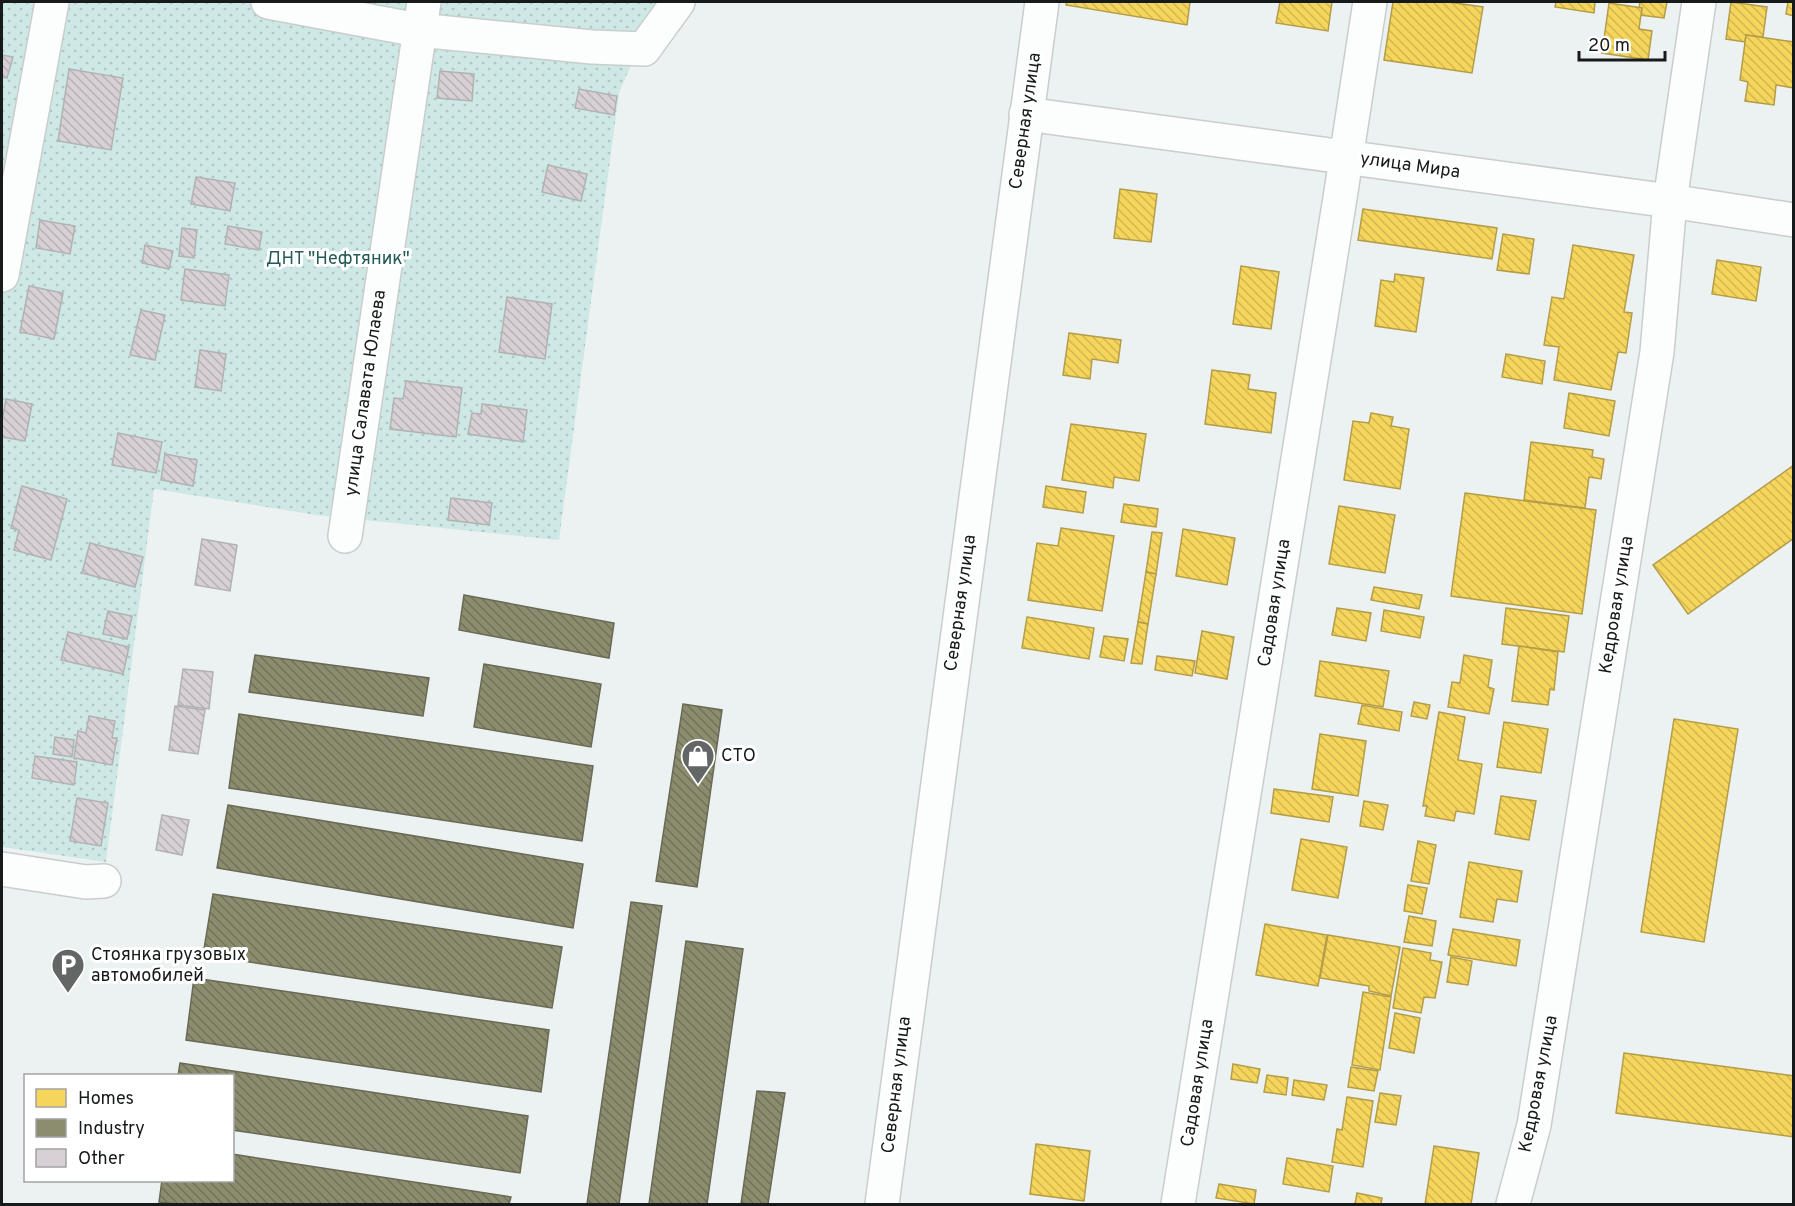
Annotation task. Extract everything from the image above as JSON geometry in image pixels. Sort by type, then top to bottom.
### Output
[{"type":"street","points":[[2,275],[52,2]]},
{"type":"street","points":[[268,2],[421,16],[592,48],[644,49],[678,2]]},
{"type":"street","name":"Северная улица","points":[[882,1204],[1042,2]]},
{"type":"street","name":"Садовая улица","points":[[1178,1204],[1370,2]]},
{"type":"street","name":"Кедровая улица","points":[[1513,1204],[1534,1125],[1657,352],[1670,201],[1699,2]]},
{"type":"street","name":"улица Салавата Юлаева","points":[[345,536],[421,16]]},
{"type":"street","name":"улица Мира","points":[[1026,114],[1670,201],[1794,220]]},
{"type":"street","points":[[2,868],[86,882],[104,881]]},
{"type":"green space","name":"ДНТ \"Нефтяник\"","points":[[2,2],[658,2],[619,93],[559,540],[316,515],[154,489],[106,862],[2,847]]},
{"type":"building: Homes","points":[[1067,2],[1190,2],[1187,25],[1066,5]]},
{"type":"building: Homes","points":[[1280,2],[1332,2],[1328,31],[1276,23]]},
{"type":"building: Homes","points":[[1393,2],[1448,2],[1483,7],[1472,73],[1384,60]]},
{"type":"building: Homes","points":[[1556,2],[1595,2],[1594,13],[1555,7]]},
{"type":"building: Homes","points":[[1640,2],[1667,2],[1664,18],[1640,15],[1642,8],[1639,8]]},
{"type":"building: Homes","points":[[1731,2],[1767,7],[1763,37],[1746,35],[1745,42],[1726,39]]},
{"type":"building: Homes","points":[[1788,2],[1794,2],[1794,16],[1786,14]]},
{"type":"building: Homes","points":[[1609,3],[1642,8],[1639,29],[1652,31],[1648,60],[1602,53]]},
{"type":"building: Homes","points":[[1746,35],[1794,42],[1794,88],[1776,85],[1774,105],[1745,101],[1748,82],[1740,80]]},
{"type":"building: Homes","points":[[1120,189],[1157,194],[1151,242],[1114,238]]},
{"type":"building: Homes","points":[[1363,209],[1497,228],[1492,259],[1358,240]]},
{"type":"building: Homes","points":[[1503,234],[1534,239],[1529,274],[1497,270]]},
{"type":"building: Homes","points":[[1573,245],[1634,255],[1624,312],[1632,313],[1626,353],[1618,352],[1611,390],[1554,380],[1559,347],[1544,345],[1552,297],[1564,299]]},
{"type":"building: Homes","points":[[1717,260],[1761,267],[1756,301],[1712,294]]},
{"type":"building: Homes","points":[[1241,266],[1279,272],[1271,329],[1233,324]]},
{"type":"building: Homes","points":[[1395,274],[1424,278],[1416,332],[1375,326],[1381,280],[1394,282]]},
{"type":"building: Homes","points":[[1069,333],[1121,340],[1118,363],[1092,359],[1090,379],[1063,375]]},
{"type":"building: Homes","points":[[1506,354],[1545,361],[1542,384],[1502,377]]},
{"type":"building: Homes","points":[[1212,370],[1250,375],[1248,389],[1276,393],[1271,433],[1205,424]]},
{"type":"building: Homes","points":[[1569,393],[1615,401],[1609,436],[1564,428]]},
{"type":"building: Homes","points":[[1371,413],[1393,417],[1391,426],[1409,429],[1400,489],[1344,480],[1353,421],[1369,423]]},
{"type":"building: Homes","points":[[1071,424],[1146,434],[1139,481],[1114,477],[1113,488],[1062,480]]},
{"type":"building: Homes","points":[[1531,442],[1593,450],[1592,457],[1604,459],[1601,479],[1589,477],[1585,508],[1524,500]]},
{"type":"building: Homes","points":[[1794,465],[1794,538],[1688,614],[1653,565]]},
{"type":"building: Homes","points":[[1046,486],[1086,492],[1083,513],[1043,507]]},
{"type":"building: Homes","points":[[1465,493],[1596,510],[1582,614],[1451,596]]},
{"type":"building: Homes","points":[[1124,504],[1158,509],[1156,527],[1121,522]]},
{"type":"building: Homes","points":[[1339,506],[1395,515],[1385,573],[1329,564]]},
{"type":"building: Homes","points":[[1061,528],[1114,536],[1102,611],[1028,600],[1037,543],[1058,546]]},
{"type":"building: Homes","points":[[1183,529],[1235,538],[1227,585],[1176,576]]},
{"type":"building: Homes","points":[[1152,532],[1162,533],[1156,574],[1146,572]]},
{"type":"building: Homes","points":[[1146,572],[1156,574],[1148,624],[1138,622]]},
{"type":"building: Homes","points":[[1374,587],[1422,595],[1419,609],[1371,600]]},
{"type":"building: Homes","points":[[1337,608],[1371,613],[1366,641],[1332,635]]},
{"type":"building: Homes","points":[[1506,608],[1569,616],[1564,652],[1502,644]]},
{"type":"building: Homes","points":[[1384,610],[1424,617],[1420,638],[1381,631]]},
{"type":"building: Homes","points":[[1027,617],[1094,628],[1089,659],[1022,648]]},
{"type":"building: Homes","points":[[1138,622],[1148,624],[1142,664],[1131,663]]},
{"type":"building: Homes","points":[[1202,631],[1234,637],[1227,679],[1195,673]]},
{"type":"building: Homes","points":[[1104,636],[1128,639],[1124,661],[1100,657]]},
{"type":"building: Homes","points":[[1519,646],[1558,652],[1554,690],[1550,689],[1548,705],[1512,701]]},
{"type":"building: Homes","points":[[1464,655],[1492,660],[1488,687],[1494,689],[1489,714],[1448,707],[1452,682],[1460,683]]},
{"type":"building: Homes","points":[[1157,656],[1195,661],[1192,676],[1155,670]]},
{"type":"building: Homes","points":[[1320,661],[1389,671],[1383,707],[1315,696]]},
{"type":"building: Homes","points":[[1414,702],[1430,705],[1427,719],[1411,716]]},
{"type":"building: Homes","points":[[1362,705],[1402,712],[1399,731],[1358,724]]},
{"type":"building: Homes","points":[[1439,712],[1465,717],[1458,760],[1482,764],[1474,814],[1456,811],[1454,821],[1425,816],[1427,806],[1423,806]]},
{"type":"building: Homes","points":[[1674,719],[1738,729],[1704,942],[1641,932]]},
{"type":"building: Homes","points":[[1504,722],[1548,729],[1541,773],[1497,767]]},
{"type":"building: Homes","points":[[1320,734],[1366,741],[1358,796],[1312,789]]},
{"type":"building: Homes","points":[[1274,789],[1333,797],[1329,822],[1271,813]]},
{"type":"building: Homes","points":[[1501,796],[1536,801],[1529,840],[1495,834]]},
{"type":"building: Homes","points":[[1364,801],[1388,805],[1383,830],[1360,826]]},
{"type":"building: Homes","points":[[1301,839],[1347,847],[1338,898],[1292,890]]},
{"type":"building: Homes","points":[[1418,841],[1436,845],[1429,884],[1411,881]]},
{"type":"building: Homes","points":[[1469,862],[1522,871],[1517,902],[1497,899],[1493,922],[1460,917]]},
{"type":"building: Homes","points":[[1408,885],[1427,888],[1422,914],[1404,911]]},
{"type":"building: Homes","points":[[1409,916],[1436,921],[1432,946],[1404,942]]},
{"type":"building: Homes","points":[[1265,924],[1327,935],[1318,986],[1256,975]]},
{"type":"building: Homes","points":[[1453,929],[1520,940],[1516,966],[1448,955]]},
{"type":"building: Homes","points":[[1328,935],[1400,947],[1391,996],[1369,991],[1369,986],[1320,978]]},
{"type":"building: Homes","points":[[1403,948],[1431,953],[1430,960],[1442,962],[1435,998],[1424,997],[1421,1013],[1393,1008]]},
{"type":"building: Homes","points":[[1451,957],[1472,961],[1468,985],[1447,982]]},
{"type":"building: Homes","points":[[1363,992],[1391,997],[1380,1070],[1352,1065]]},
{"type":"building: Homes","points":[[1395,1013],[1420,1018],[1414,1053],[1389,1048]]},
{"type":"building: Homes","points":[[1624,1053],[1794,1076],[1794,1137],[1616,1113]]},
{"type":"building: Homes","points":[[1233,1064],[1260,1069],[1257,1083],[1231,1079]]},
{"type":"building: Homes","points":[[1351,1067],[1378,1071],[1374,1091],[1348,1087]]},
{"type":"building: Homes","points":[[1267,1075],[1288,1078],[1286,1095],[1264,1092]]},
{"type":"building: Homes","points":[[1294,1080],[1327,1085],[1324,1100],[1292,1095]]},
{"type":"building: Homes","points":[[1380,1093],[1401,1096],[1396,1125],[1375,1122]]},
{"type":"building: Homes","points":[[1347,1097],[1373,1101],[1363,1167],[1332,1162],[1337,1129],[1342,1130]]},
{"type":"building: Homes","points":[[1036,1144],[1090,1151],[1084,1201],[1030,1194]]},
{"type":"building: Homes","points":[[1434,1146],[1479,1153],[1471,1204],[1425,1204]]},
{"type":"building: Homes","points":[[1287,1158],[1333,1166],[1329,1192],[1283,1184]]},
{"type":"building: Homes","points":[[1219,1184],[1256,1190],[1254,1204],[1216,1198]]},
{"type":"building: Homes","points":[[1357,1193],[1382,1198],[1381,1204],[1355,1204]]},
{"type":"building: Industry","points":[[464,595],[614,623],[609,658],[459,630]]},
{"type":"building: Industry","points":[[255,655],[429,678],[423,716],[249,692]]},
{"type":"building: Industry","points":[[484,664],[601,684],[591,747],[474,727]]},
{"type":"building: Industry","points":[[683,704],[722,710],[697,887],[656,881]]},
{"type":"building: Industry","points":[[239,714],[593,766],[582,841],[229,788]]},
{"type":"building: Industry","points":[[228,805],[583,864],[573,928],[217,868]]},
{"type":"building: Industry","points":[[213,894],[562,947],[552,1008],[203,955]]},
{"type":"building: Industry","points":[[631,902],[662,906],[619,1204],[587,1204]]},
{"type":"building: Industry","points":[[686,941],[743,949],[707,1204],[649,1204]]},
{"type":"building: Industry","points":[[194,978],[549,1030],[541,1092],[186,1040]]},
{"type":"building: Industry","points":[[180,1063],[528,1116],[520,1173],[234,1130],[234,1074],[178,1074]]},
{"type":"building: Industry","points":[[757,1091],[785,1093],[768,1204],[741,1204]]},
{"type":"building: Industry","points":[[234,1154],[511,1197],[509,1204],[177,1204],[159,1202],[162,1182],[234,1182]]},
{"type":"building: Other","points":[[2,55],[13,57],[7,78],[2,77]]},
{"type":"building: Other","points":[[69,69],[123,78],[111,150],[58,141]]},
{"type":"building: Other","points":[[440,71],[474,74],[472,101],[437,98]]},
{"type":"building: Other","points":[[579,89],[617,96],[614,115],[575,108]]},
{"type":"building: Other","points":[[548,165],[587,174],[581,201],[542,192]]},
{"type":"building: Other","points":[[196,177],[235,183],[230,211],[191,204]]},
{"type":"building: Other","points":[[40,220],[75,226],[70,254],[36,248]]},
{"type":"building: Other","points":[[228,226],[262,232],[259,250],[225,244]]},
{"type":"building: Other","points":[[182,228],[197,230],[194,258],[179,256]]},
{"type":"building: Other","points":[[145,245],[173,251],[169,269],[142,263]]},
{"type":"building: Other","points":[[185,269],[229,275],[225,306],[181,300]]},
{"type":"building: Other","points":[[29,286],[63,293],[54,339],[20,332]]},
{"type":"building: Other","points":[[507,297],[552,304],[545,359],[499,352]]},
{"type":"building: Other","points":[[141,310],[165,315],[155,360],[130,355]]},
{"type":"building: Other","points":[[200,350],[226,354],[221,391],[195,387]]},
{"type":"building: Other","points":[[406,381],[462,388],[456,437],[390,429],[394,398],[403,399]]},
{"type":"building: Other","points":[[6,399],[32,404],[25,441],[2,437]]},
{"type":"building: Other","points":[[482,404],[527,410],[523,442],[468,434],[472,413],[481,414]]},
{"type":"building: Other","points":[[118,433],[162,442],[156,473],[112,465]]},
{"type":"building: Other","points":[[165,454],[197,460],[193,486],[161,480]]},
{"type":"building: Other","points":[[22,486],[67,499],[51,560],[14,550],[19,530],[11,528]]},
{"type":"building: Other","points":[[451,498],[492,503],[489,525],[448,520]]},
{"type":"building: Other","points":[[202,539],[237,545],[230,591],[195,585]]},
{"type":"building: Other","points":[[90,543],[143,557],[135,587],[82,573]]},
{"type":"building: Other","points":[[108,611],[132,616],[127,639],[103,634]]},
{"type":"building: Other","points":[[68,632],[129,647],[123,674],[61,660]]},
{"type":"building: Other","points":[[183,669],[213,672],[209,709],[178,705]]},
{"type":"building: Other","points":[[175,706],[205,710],[198,754],[169,750]]},
{"type":"building: Other","points":[[89,716],[115,721],[112,738],[117,738],[112,765],[74,758],[78,731],[86,733]]},
{"type":"building: Other","points":[[55,737],[74,740],[72,757],[53,754]]},
{"type":"building: Other","points":[[35,756],[77,762],[74,785],[32,778]]},
{"type":"building: Other","points":[[77,798],[108,803],[101,846],[70,841]]},
{"type":"building: Other","points":[[162,815],[189,820],[182,855],[156,850]]},
{"type":"place","name":"СТО","points":[[698,785]]},
{"type":"place","name":"Стоянка грузовых автомобилей","points":[[68,994]]}]
